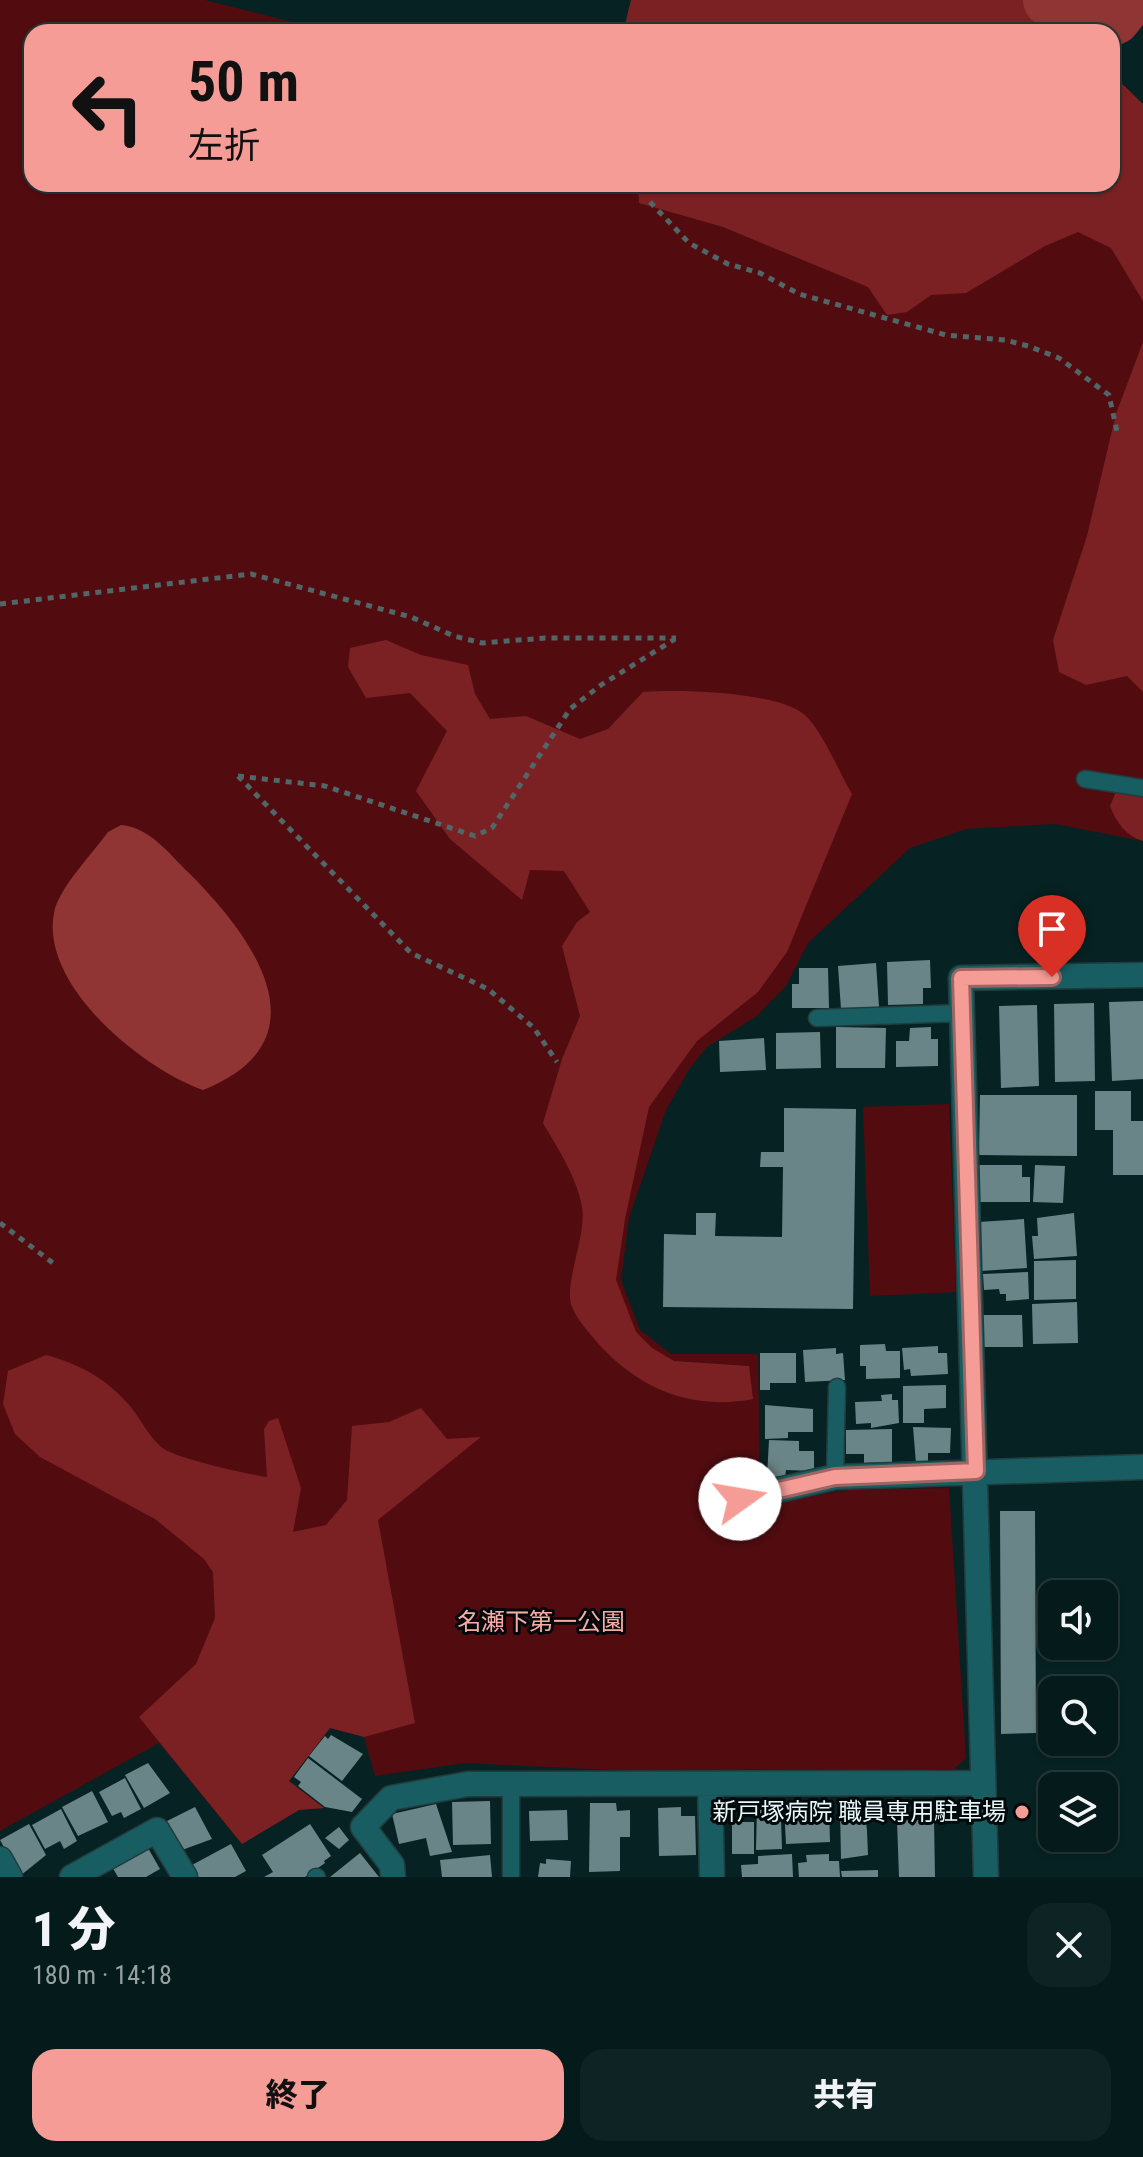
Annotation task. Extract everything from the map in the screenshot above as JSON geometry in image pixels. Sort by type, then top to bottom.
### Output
[{"type":"street","points":[[986,1877],[961,978],[1143,975]]},
{"type":"street","points":[[740,1499],[835,1477],[1143,1467]]},
{"type":"street","points":[[393,1877],[392,1865],[363,1827],[391,1798],[468,1784],[983,1783]]},
{"type":"street","points":[[710,1784],[712,1877]]},
{"type":"street","points":[[72,1877],[157,1830],[185,1877]]},
{"type":"street","points":[[0,1859],[10,1877]]},
{"type":"lane","points":[[1085,779],[1143,788]]},
{"type":"lane","points":[[817,1018],[962,1013]]},
{"type":"lane","points":[[835,1477],[837,1387]]},
{"type":"lane","points":[[511,1783],[511,1877]]},
{"type":"path","points":[[650,202],[689,243],[728,264],[777,280],[799,294],[946,335],[1005,340],[1059,358],[1109,395],[1118,436]]},
{"type":"path","points":[[0,604],[251,574],[411,617],[454,636],[482,643],[545,638],[676,638],[601,685],[570,709],[492,828],[475,836],[325,786],[238,776],[411,953],[488,989],[534,1028],[557,1062]]},
{"type":"path","points":[[0,1223],[53,1263]]},
{"type":"green space","name":"名瀬下第一公園","points":[[0,0],[205,0],[300,24],[24,24],[24,192],[1120,192],[1120,82],[1143,104],[1143,841],[1055,824],[966,829],[910,848],[808,943],[786,986],[757,1016],[707,1047],[690,1068],[666,1110],[629,1218],[621,1280],[640,1330],[671,1354],[758,1354],[760,1481],[738,1481],[742,1507],[849,1490],[949,1488],[966,1758],[954,1769],[651,1772],[466,1763],[375,1776],[364,1737],[330,1728],[289,1781],[324,1808],[299,1810],[242,1844],[159,1743],[0,1831]]},
{"type":"green space","points":[[949,1104],[956,1292],[870,1296],[863,1107]]},
{"type":"shaded area","points":[[631,0],[1123,0],[1113,24],[625,24]]},
{"type":"shaded area","points":[[1120,82],[1143,104],[1143,301],[1111,248],[1078,232],[1045,246],[966,293],[931,295],[907,312],[887,315],[868,287],[723,227],[639,203],[638,192],[1120,192]]},
{"type":"shaded area","points":[[1143,342],[1143,692],[1127,676],[1086,685],[1059,672],[1053,640],[1087,536],[1116,414]]},
{"type":"shaded area","points":[[386,640],[421,655],[468,665],[475,694],[490,719],[526,716],[580,739],[608,729],[643,692],[704,692],[777,702],[796,709],[808,718],[852,794],[787,952],[758,992],[697,1041],[649,1107],[625,1219],[616,1280],[636,1332],[652,1348],[674,1361],[749,1366],[753,1399],[708,1402],[666,1392],[647,1383],[611,1357],[573,1309],[570,1294],[582,1230],[582,1207],[571,1174],[543,1123],[562,1059],[580,1016],[562,946],[577,922],[590,912],[564,871],[530,870],[522,900],[450,839],[416,791],[447,731],[410,693],[366,698],[348,667],[350,648]]},
{"type":"shaded area","points":[[1118,787],[1143,787],[1143,841],[1127,832],[1112,812],[1110,806]]},
{"type":"shaded area","points":[[121,825],[150,836],[213,899],[255,957],[267,987],[271,1017],[263,1044],[241,1069],[203,1090],[152,1064],[101,1021],[79,996],[63,968],[54,941],[54,913],[62,893],[108,832]]},
{"type":"shaded area","points":[[46,1355],[70,1363],[102,1380],[130,1406],[152,1437],[167,1451],[210,1465],[267,1477],[264,1429],[269,1421],[278,1418],[301,1488],[293,1532],[326,1525],[347,1500],[352,1426],[389,1422],[421,1408],[447,1439],[481,1437],[378,1520],[415,1723],[364,1737],[330,1728],[289,1781],[324,1808],[299,1810],[242,1844],[139,1717],[196,1664],[215,1618],[213,1572],[204,1559],[155,1519],[40,1457],[15,1434],[3,1404],[8,1371]]},
{"type":"building","points":[[930,960],[931,988],[923,988],[923,1004],[888,1005],[887,962]]},
{"type":"building","points":[[876,963],[879,1007],[841,1009],[838,966]]},
{"type":"building","points":[[799,968],[828,968],[829,1008],[792,1008],[792,984],[799,984]]},
{"type":"building","points":[[1143,1001],[1143,1079],[1112,1081],[1109,1002]]},
{"type":"building","points":[[1094,1003],[1095,1081],[1055,1082],[1054,1004]]},
{"type":"building","points":[[1037,1005],[1039,1086],[1001,1088],[999,1006]]},
{"type":"building","points":[[836,1027],[886,1028],[885,1068],[836,1068]]},
{"type":"building","points":[[931,1027],[931,1039],[938,1039],[938,1066],[896,1067],[896,1041],[909,1041],[910,1028]]},
{"type":"building","points":[[820,1032],[821,1068],[776,1069],[776,1033]]},
{"type":"building","points":[[764,1038],[766,1070],[720,1072],[719,1041]]},
{"type":"building","points":[[1095,1091],[1131,1091],[1131,1121],[1143,1121],[1143,1175],[1113,1175],[1113,1130],[1095,1130]]},
{"type":"building","points":[[980,1095],[1077,1095],[1077,1156],[979,1155]]},
{"type":"building","points":[[784,1108],[856,1109],[853,1309],[663,1307],[664,1234],[696,1235],[696,1213],[716,1213],[715,1236],[782,1237],[783,1167],[760,1167],[761,1152],[784,1152]]},
{"type":"building","points":[[978,1165],[1022,1165],[1022,1177],[1030,1177],[1030,1202],[979,1202]]},
{"type":"building","points":[[1035,1165],[1065,1166],[1063,1203],[1033,1202]]},
{"type":"building","points":[[1074,1213],[1077,1256],[1034,1259],[1032,1236],[1038,1236],[1037,1218]]},
{"type":"building","points":[[1024,1219],[1027,1268],[981,1271],[978,1222]]},
{"type":"building","points":[[1076,1260],[1076,1299],[1034,1300],[1034,1261]]},
{"type":"building","points":[[1028,1272],[1029,1299],[1006,1301],[1006,1294],[1000,1294],[999,1289],[984,1290],[983,1274]]},
{"type":"building","points":[[1077,1302],[1078,1343],[1033,1344],[1032,1304]]},
{"type":"building","points":[[983,1315],[1022,1315],[1023,1347],[982,1347]]},
{"type":"building","points":[[885,1344],[886,1351],[900,1351],[900,1378],[866,1379],[866,1366],[860,1366],[860,1345]]},
{"type":"building","points":[[938,1346],[938,1353],[947,1353],[948,1374],[911,1376],[910,1369],[904,1370],[902,1348]]},
{"type":"building","points":[[836,1348],[836,1354],[843,1353],[845,1380],[805,1382],[803,1350]]},
{"type":"building","points":[[760,1353],[796,1353],[796,1383],[770,1383],[770,1390],[760,1390]]},
{"type":"building","points":[[946,1385],[946,1408],[924,1409],[924,1423],[903,1423],[903,1386]]},
{"type":"building","points":[[892,1394],[892,1400],[898,1400],[899,1423],[871,1428],[871,1423],[856,1424],[855,1402],[882,1401],[881,1395]]},
{"type":"building","points":[[765,1405],[813,1409],[813,1432],[788,1432],[788,1438],[765,1439]]},
{"type":"building","points":[[913,1427],[951,1428],[950,1453],[928,1453],[928,1464],[916,1464]]},
{"type":"building","points":[[892,1429],[892,1462],[864,1463],[864,1454],[846,1454],[846,1430]]},
{"type":"building","points":[[769,1440],[799,1441],[799,1451],[814,1451],[814,1471],[786,1470],[785,1477],[767,1476]]},
{"type":"building","points":[[1000,1511],[1035,1511],[1036,1733],[1001,1734]]},
{"type":"building","points":[[331,1735],[363,1754],[342,1781],[309,1756],[325,1736],[328,1739]]},
{"type":"building","points":[[308,1758],[362,1799],[352,1812],[325,1807],[298,1786],[301,1782],[294,1777]]},
{"type":"building","points":[[148,1763],[170,1793],[144,1808],[125,1775]]},
{"type":"building","points":[[125,1778],[141,1809],[124,1818],[121,1812],[112,1816],[99,1792]]},
{"type":"building","points":[[92,1791],[108,1822],[78,1836],[62,1807]]},
{"type":"building","points":[[490,1801],[491,1844],[453,1845],[452,1802]]},
{"type":"building","points":[[590,1803],[616,1803],[617,1811],[630,1810],[630,1837],[620,1837],[620,1871],[589,1872]]},
{"type":"building","points":[[436,1804],[452,1852],[430,1856],[426,1838],[399,1844],[392,1814]]},
{"type":"building","points":[[829,1804],[830,1842],[786,1844],[784,1806]]},
{"type":"building","points":[[774,1805],[775,1820],[781,1819],[782,1849],[756,1850],[757,1806]]},
{"type":"building","points":[[195,1807],[212,1839],[182,1850],[167,1821]]},
{"type":"building","points":[[681,1807],[681,1816],[695,1816],[696,1855],[659,1856],[658,1808]]},
{"type":"building","points":[[61,1809],[77,1841],[64,1849],[60,1841],[45,1849],[32,1825]]},
{"type":"building","points":[[861,1809],[861,1822],[866,1822],[868,1855],[841,1859],[840,1810]]},
{"type":"building","points":[[567,1810],[568,1840],[530,1841],[529,1811]]},
{"type":"building","points":[[934,1819],[935,1877],[899,1877],[897,1821]]},
{"type":"building","points":[[732,1822],[754,1822],[754,1854],[732,1854]]},
{"type":"building","points":[[29,1824],[46,1855],[20,1876],[0,1840]]},
{"type":"building","points":[[310,1824],[331,1856],[325,1863],[305,1877],[264,1877],[273,1872],[262,1855]]},
{"type":"building","points":[[339,1827],[349,1840],[339,1849],[325,1838]]},
{"type":"building","points":[[231,1844],[246,1871],[235,1877],[198,1877],[192,1865]]},
{"type":"building","points":[[148,1848],[160,1869],[146,1877],[118,1877],[111,1865]]},
{"type":"building","points":[[360,1853],[379,1877],[330,1877]]},
{"type":"building","points":[[792,1854],[793,1877],[742,1877],[741,1865],[758,1864],[758,1856]]},
{"type":"building","points":[[829,1854],[829,1861],[839,1861],[840,1877],[799,1877],[798,1863],[807,1862],[806,1855]]},
{"type":"building","points":[[490,1855],[492,1877],[442,1877],[440,1860]]},
{"type":"building","points":[[546,1859],[571,1861],[570,1877],[538,1877],[540,1863],[546,1864]]},
{"type":"building","points":[[878,1870],[878,1877],[842,1877],[841,1871]]},
{"type":"waterway","points":[[1050,0],[1114,18],[1128,0]]},
{"type":"place","name":"新戸塚病院 職員専用駐車場","points":[[1022,1812]]},
{"type":"route","points":[[740,1499],[835,1477],[976,1471],[961,978],[1052,977]]}]
